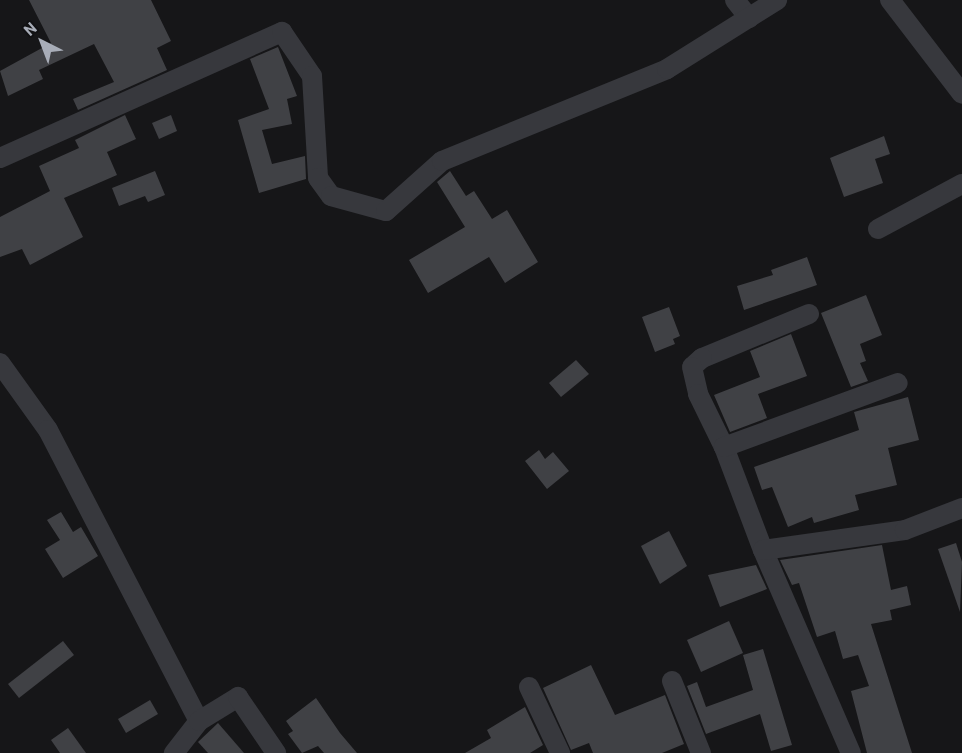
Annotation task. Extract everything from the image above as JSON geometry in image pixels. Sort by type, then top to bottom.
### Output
[{"type":"street","points":[[735,0],[748,18]]},
{"type":"street","points":[[0,158],[282,32],[312,76],[318,178],[331,196],[386,211],[442,161],[667,69],[777,0]]},
{"type":"street","points":[[890,0],[962,94]]},
{"type":"street","points":[[878,229],[962,184]]},
{"type":"street","points":[[809,314],[702,358],[692,367],[698,394],[724,447],[764,550],[851,753]]},
{"type":"street","points":[[0,363],[48,430],[199,721]]},
{"type":"street","points":[[724,447],[898,383]]},
{"type":"street","points":[[764,550],[905,530],[962,508]]},
{"type":"street","points":[[672,681],[701,753]]},
{"type":"street","points":[[529,687],[560,753]]},
{"type":"street","points":[[174,753],[199,721],[238,697],[276,753]]},
{"type":"building","points":[[29,0],[151,0],[171,41],[157,48],[167,70],[78,110],[73,99],[114,82],[94,44],[39,70],[43,79],[8,96],[0,71],[51,43]]},
{"type":"building","points":[[278,47],[297,96],[287,99],[292,124],[262,130],[272,164],[305,156],[306,179],[259,193],[238,120],[269,109],[250,59]]},
{"type":"building","points":[[125,115],[136,139],[107,152],[117,175],[64,198],[83,237],[30,265],[22,249],[0,257],[0,217],[50,191],[39,166],[79,148],[75,140]]},
{"type":"building","points":[[171,115],[177,131],[159,139],[152,123]]},
{"type":"building","points":[[884,136],[890,154],[875,159],[883,183],[844,197],[830,158]]},
{"type":"building","points":[[155,171],[165,195],[148,202],[145,196],[119,206],[112,188]]},
{"type":"building","points":[[450,171],[466,196],[474,191],[492,219],[507,210],[538,262],[505,283],[489,257],[428,293],[409,260],[465,227],[437,182]]},
{"type":"building","points":[[807,257],[817,285],[744,310],[737,286],[773,275],[771,270]]},
{"type":"building","points":[[866,295],[882,335],[860,344],[866,361],[860,363],[868,381],[851,387],[821,313]]},
{"type":"building","points":[[669,307],[680,336],[673,339],[675,344],[655,352],[642,317]]},
{"type":"building","points":[[791,334],[807,376],[758,394],[767,418],[730,432],[714,395],[760,377],[750,351]]},
{"type":"building","points":[[576,360],[589,374],[561,397],[549,383]]},
{"type":"building","points":[[908,397],[919,440],[888,448],[897,485],[855,495],[859,510],[814,523],[812,517],[788,527],[772,487],[762,490],[754,467],[859,430],[854,412]]},
{"type":"building","points":[[539,450],[545,459],[553,452],[569,471],[547,489],[525,461]]},
{"type":"building","points":[[61,512],[73,532],[81,527],[98,556],[63,578],[45,549],[60,540],[47,520]]},
{"type":"building","points":[[669,531],[687,566],[660,584],[641,546]]},
{"type":"building","points":[[956,543],[962,562],[960,612],[938,549]]},
{"type":"building","points":[[882,545],[891,590],[907,586],[911,605],[890,610],[892,620],[871,624],[912,753],[867,753],[851,691],[869,686],[858,655],[843,659],[835,631],[817,637],[799,583],[792,585],[780,560]]},
{"type":"building","points":[[756,565],[767,589],[720,607],[708,575]]},
{"type":"building","points":[[729,621],[743,653],[701,672],[687,640]]},
{"type":"building","points":[[63,641],[74,655],[19,698],[8,684]]},
{"type":"building","points":[[763,649],[792,745],[771,751],[760,714],[706,734],[687,686],[697,682],[706,707],[753,690],[743,655]]},
{"type":"building","points":[[591,665],[615,715],[665,695],[684,744],[662,753],[593,753],[589,743],[571,750],[543,688]]},
{"type":"building","points":[[316,698],[357,753],[324,753],[318,746],[302,753],[288,734],[293,731],[286,721]]},
{"type":"building","points":[[150,700],[158,714],[126,733],[118,719]]},
{"type":"building","points":[[525,707],[543,745],[530,753],[465,753],[491,738],[487,730]]},
{"type":"building","points":[[218,723],[244,753],[208,753],[198,742]]},
{"type":"building","points":[[68,728],[86,753],[60,753],[51,740]]}]
